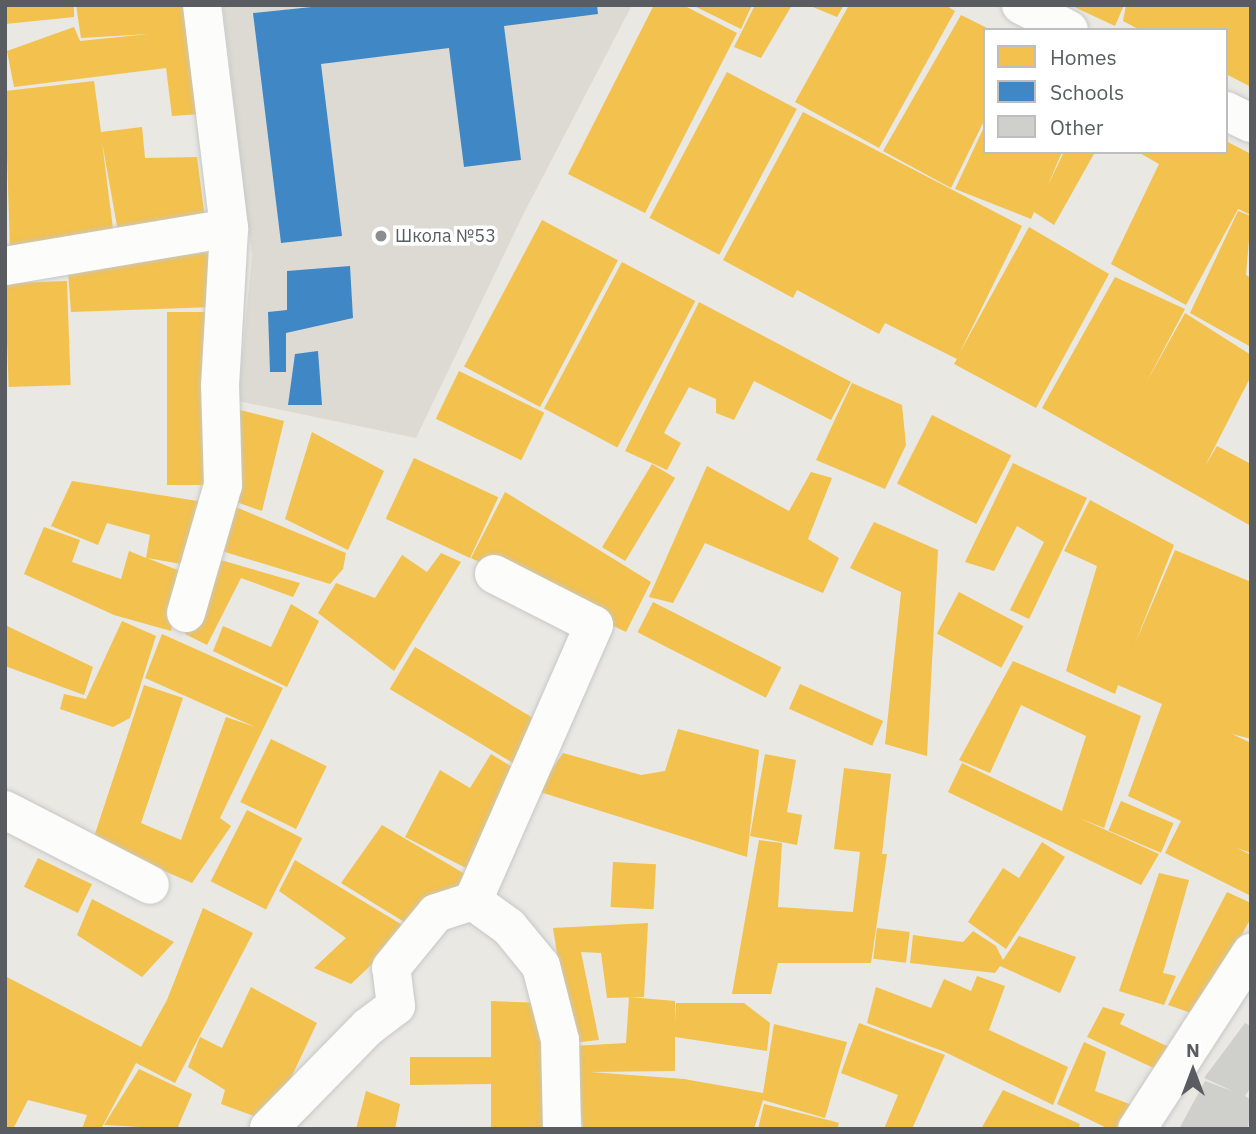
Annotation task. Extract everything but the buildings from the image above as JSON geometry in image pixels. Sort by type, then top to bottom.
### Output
[{"type":"street","points":[[186,613],[223,485],[220,386],[229,228],[202,5]]},
{"type":"street","points":[[1021,5],[1065,28]]},
{"type":"street","points":[[1228,112],[1251,123]]},
{"type":"street","points":[[5,267],[229,228]]},
{"type":"street","points":[[269,1128],[368,1027],[396,1006],[391,968],[436,913],[473,901],[594,625],[494,574]]},
{"type":"street","points":[[5,810],[150,885]]},
{"type":"street","points":[[473,901],[509,927],[541,966],[560,1041],[562,1129]]},
{"type":"street","points":[[1137,1129],[1251,953]]},
{"type":"shaded area","name":"Школа №53","points":[[223,5],[632,5],[522,217],[416,438],[238,401],[252,256]]},
{"type":"place","name":"Школа №53","points":[[381,236]]}]
